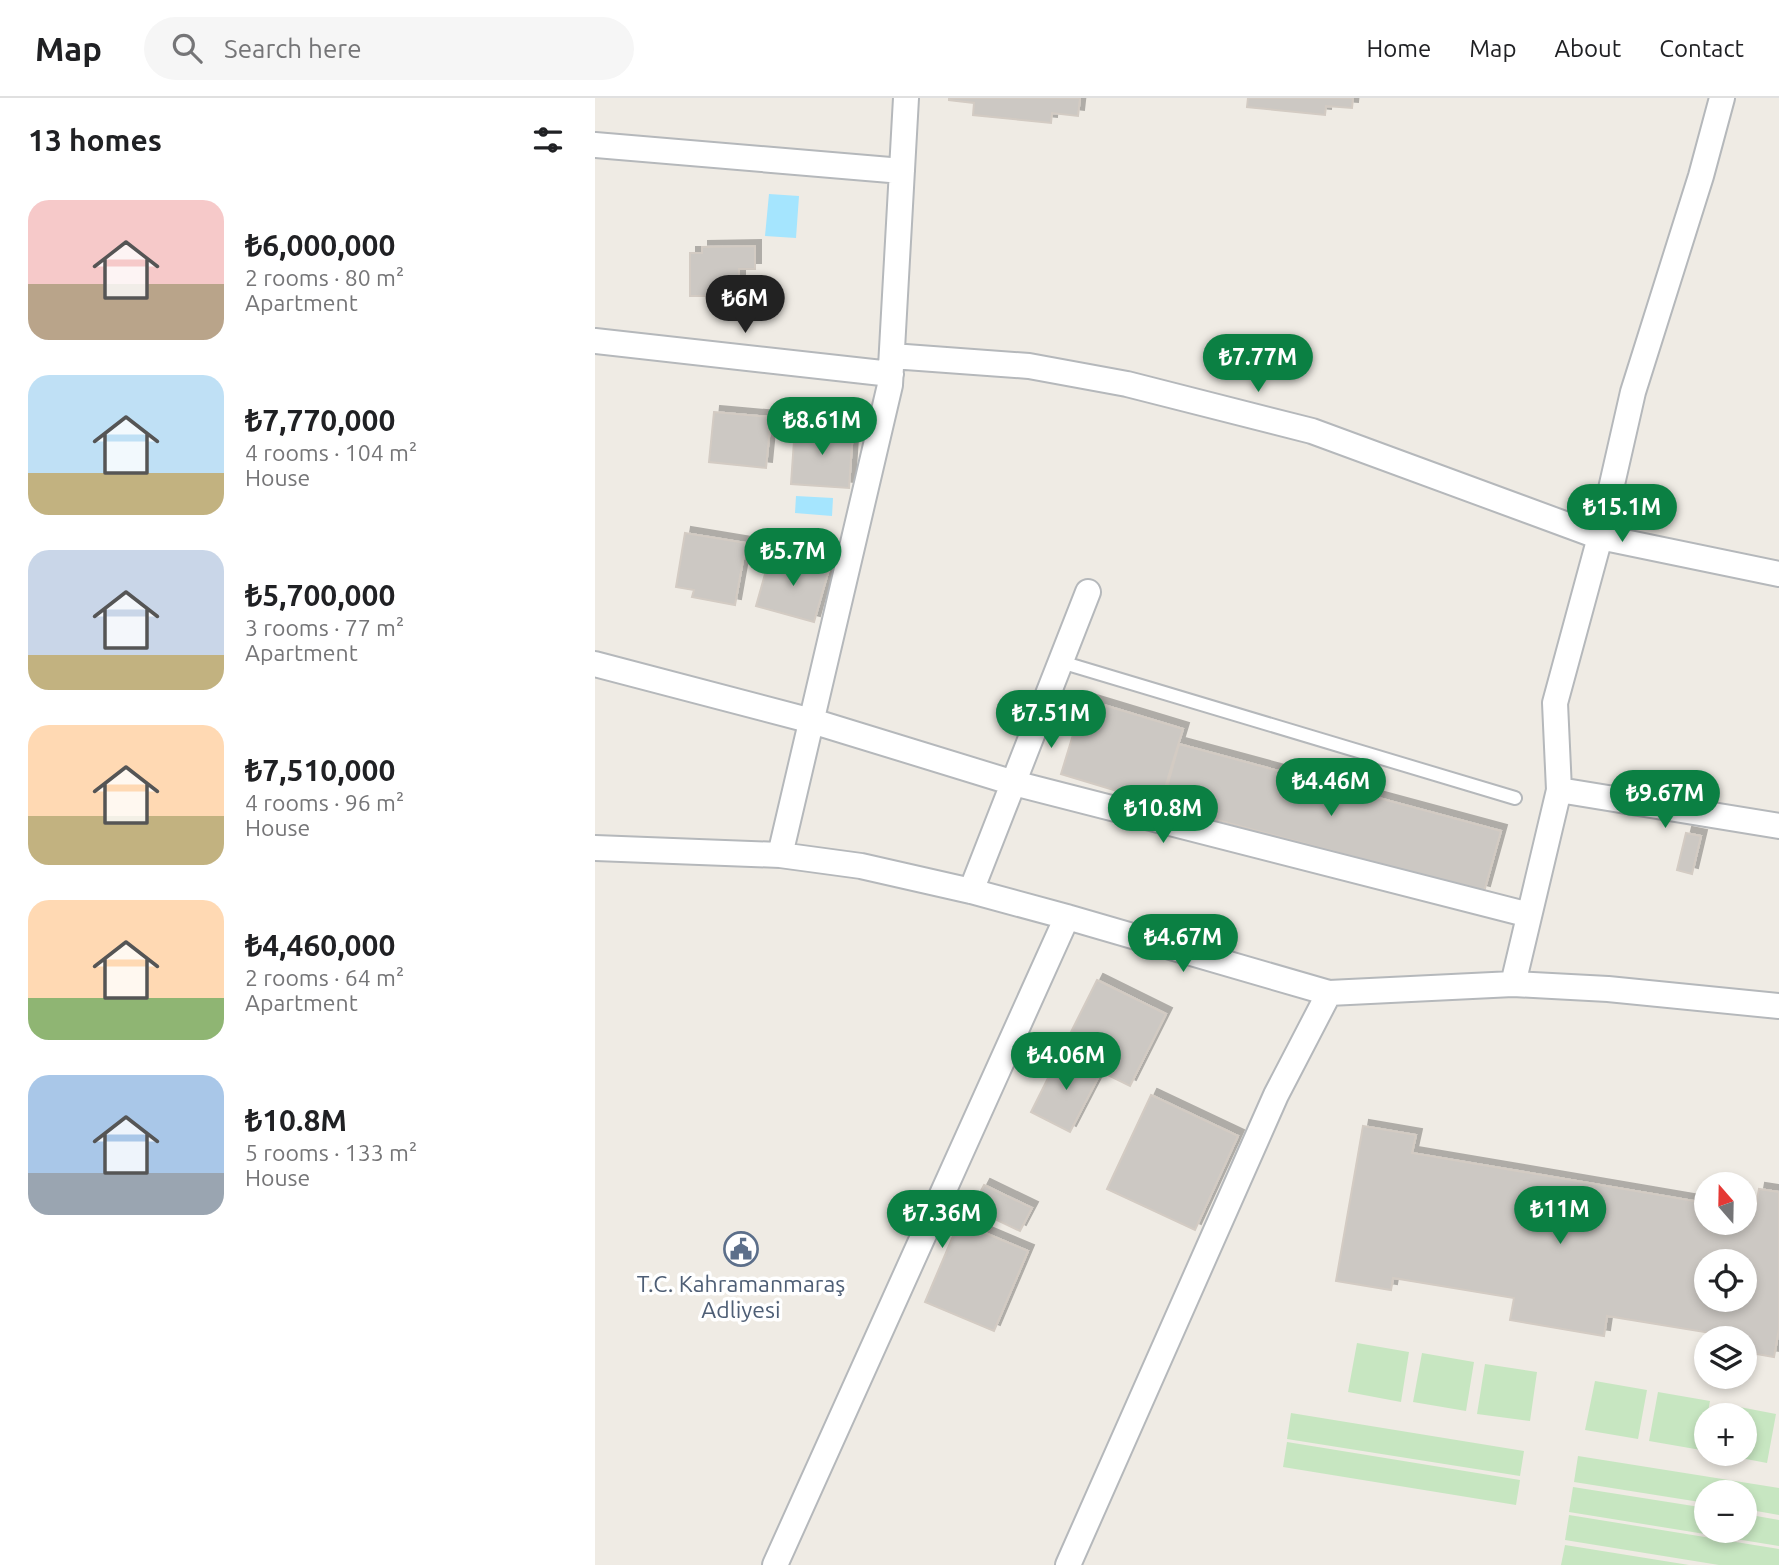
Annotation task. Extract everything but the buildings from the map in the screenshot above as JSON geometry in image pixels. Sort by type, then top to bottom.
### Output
[{"type":"street","points":[[780,855],[884,412],[892,365],[906,98]]},
{"type":"street","points":[[1513,984],[1559,790],[1555,703],[1600,537],[1633,392],[1701,176],[1722,98]]},
{"type":"street","points":[[595,145],[902,171]]},
{"type":"street","points":[[595,341],[892,365],[1029,366],[1141,387],[1312,432],[1600,537],[1779,574]]},
{"type":"street","points":[[971,891],[1088,592]]},
{"type":"street","points":[[595,664],[812,721],[1014,783],[1529,915]]},
{"type":"street","points":[[1559,790],[1779,826]]},
{"type":"street","points":[[595,848],[780,855],[861,866],[971,891],[1067,917],[1328,993],[1513,984],[1608,989],[1779,1006]]},
{"type":"street","points":[[775,1565],[1067,917]]},
{"type":"street","points":[[1068,1565],[1276,1095],[1328,993]]},
{"type":"lane","points":[[1061,662],[1515,799]]},
{"type":"green space","points":[[1357,1343],[1409,1352],[1401,1402],[1348,1392]]},
{"type":"green space","points":[[1422,1353],[1474,1362],[1466,1411],[1413,1402]]},
{"type":"green space","points":[[1485,1364],[1537,1372],[1530,1421],[1477,1414]]},
{"type":"green space","points":[[1595,1381],[1647,1390],[1638,1439],[1585,1430]]},
{"type":"green space","points":[[1658,1392],[1710,1401],[1694,1403],[1694,1449],[1649,1441]]},
{"type":"green space","points":[[1757,1410],[1776,1414],[1767,1463],[1757,1461]]},
{"type":"green space","points":[[1291,1413],[1524,1451],[1520,1476],[1287,1439]]},
{"type":"green space","points":[[1287,1442],[1520,1480],[1516,1505],[1283,1467]]},
{"type":"green space","points":[[1578,1456],[1729,1480],[1694,1480],[1694,1501],[1574,1482]]},
{"type":"green space","points":[[1757,1484],[1779,1488],[1779,1515],[1757,1511]]},
{"type":"green space","points":[[1573,1487],[1694,1506],[1694,1532],[1569,1512]]},
{"type":"green space","points":[[1569,1515],[1694,1535],[1694,1543],[1742,1543],[1779,1549],[1779,1565],[1719,1565],[1565,1540]]},
{"type":"green space","points":[[1757,1516],[1779,1520],[1779,1546],[1757,1542]]},
{"type":"green space","points":[[1565,1545],[1689,1565],[1561,1565]]},
{"type":"water","points":[[769,194],[799,196],[796,238],[765,236]]},
{"type":"water","points":[[796,496],[833,498],[832,516],[795,513]]},
{"type":"place","name":"T.C. Kahramanmaraş Adliyesi","points":[[741,1249]]}]
